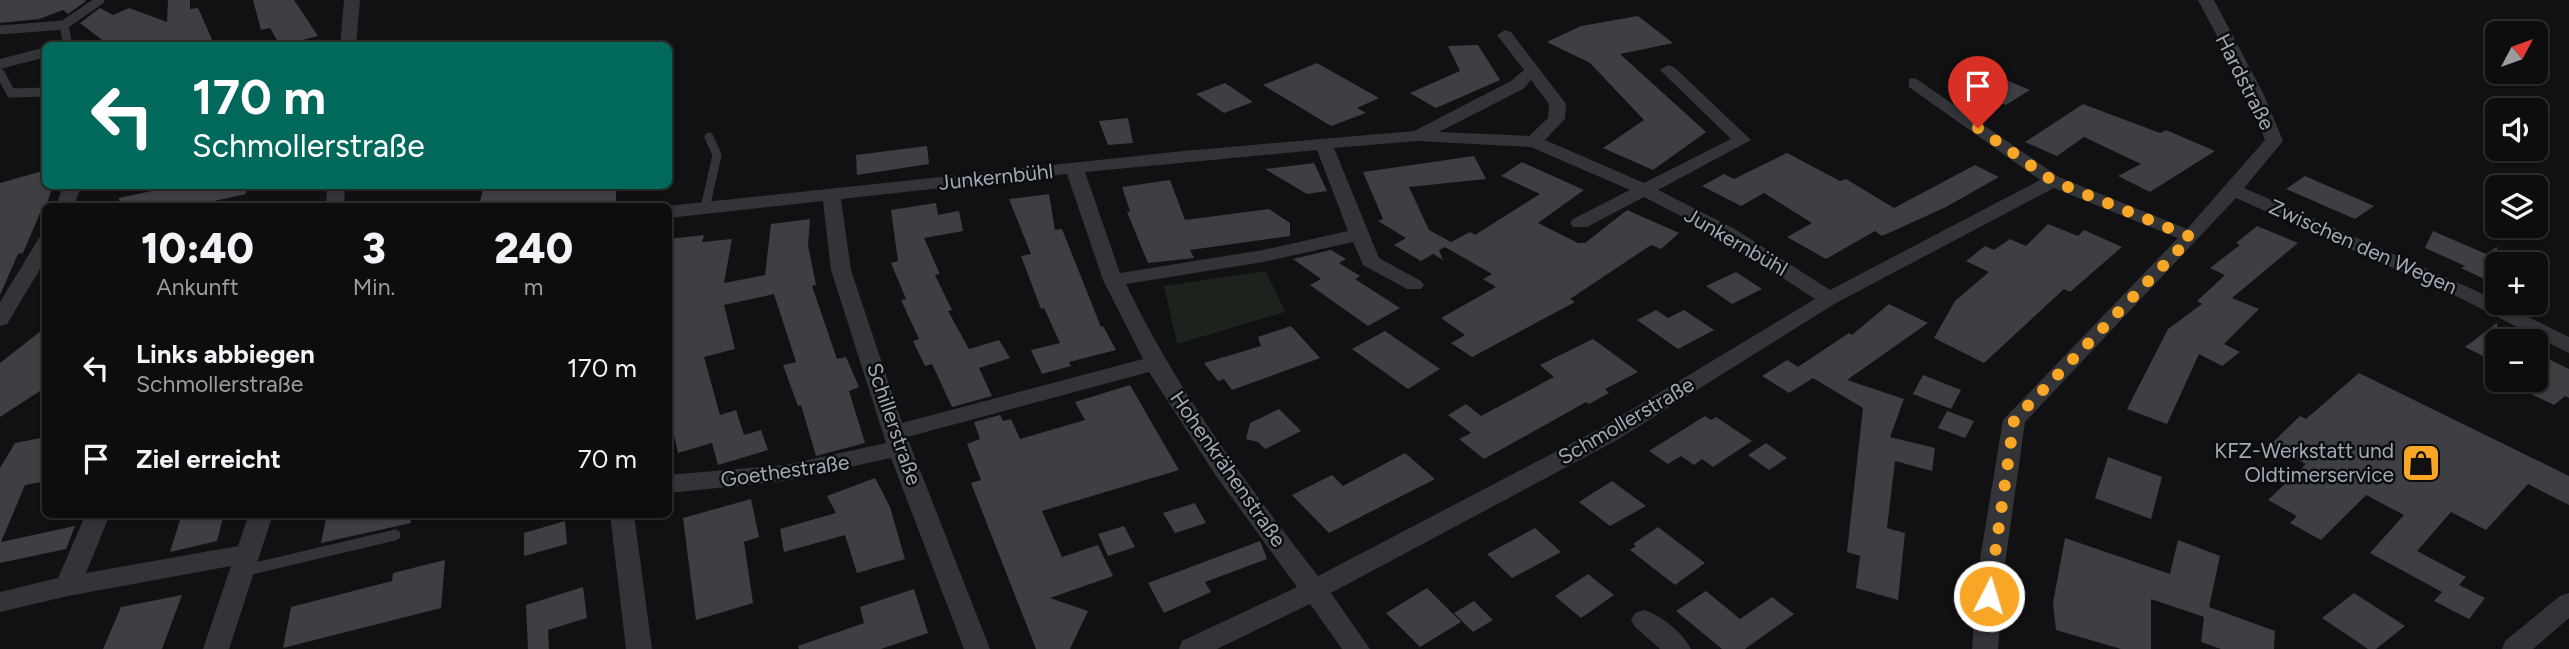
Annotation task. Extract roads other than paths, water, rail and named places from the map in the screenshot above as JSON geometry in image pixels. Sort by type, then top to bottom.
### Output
[{"type":"street","points":[[348,42],[352,0]]},
{"type":"street","name":"Hardstraße","points":[[1988,648],[1991,571],[2014,420],[2191,237],[2274,141],[2256,95],[2206,0]]},
{"type":"street","points":[[1505,35],[1558,104],[1556,119],[1534,142]]},
{"type":"street","points":[[0,64],[42,53]]},
{"type":"street","name":"Junkernbühl","points":[[1417,136],[1517,85],[1533,70]]},
{"type":"street","points":[[1580,223],[1742,140],[1668,70]]},
{"type":"street","points":[[1915,83],[2053,181],[2191,237]]},
{"type":"street","name":"Junkernbühl","points":[[672,212],[1074,168],[1417,136],[1534,142],[1642,189],[1726,232],[1829,299]]},
{"type":"street","points":[[1324,145],[1357,234],[1370,261],[1414,285]]},
{"type":"street","name":"Hohenkrähenstraße","points":[[1074,168],[1113,280],[1156,363],[1216,458],[1357,649]]},
{"type":"street","name":"Schmollerstraße","points":[[1192,649],[1315,590],[1609,434],[1829,299],[2053,181]]},
{"type":"street","name":"Zwischen den Wegen","points":[[2231,189],[2465,293],[2569,346]]},
{"type":"street","name":"Schillerstraße","points":[[831,194],[841,270],[898,440],[976,649]]},
{"type":"street","points":[[1113,280],[1263,256],[1357,234]]},
{"type":"street","points":[[0,319],[8,297],[42,248]]},
{"type":"street","name":"Goethestraße","points":[[672,484],[747,480],[838,466],[898,440],[1156,363]]},
{"type":"street","points":[[68,586],[96,518]]},
{"type":"street","points":[[216,649],[260,518]]},
{"type":"street","points":[[623,518],[639,649]]},
{"type":"street","points":[[0,602],[68,586],[247,562]]},
{"type":"street","points":[[2515,649],[2569,603]]},
{"type":"street","points":[[1644,620],[1678,649]]},
{"type":"lane","points":[[0,30],[64,25],[100,0]]},
{"type":"lane","points":[[64,25],[67,42]]},
{"type":"lane","points":[[0,73],[11,93],[20,96],[42,93]]},
{"type":"lane","points":[[705,208],[717,155],[709,137]]},
{"type":"lane","points":[[247,562],[395,535]]},
{"type":"place","name":"KFZ-Werkstatt und Oldtimerservice","points":[[2421,463]]}]
